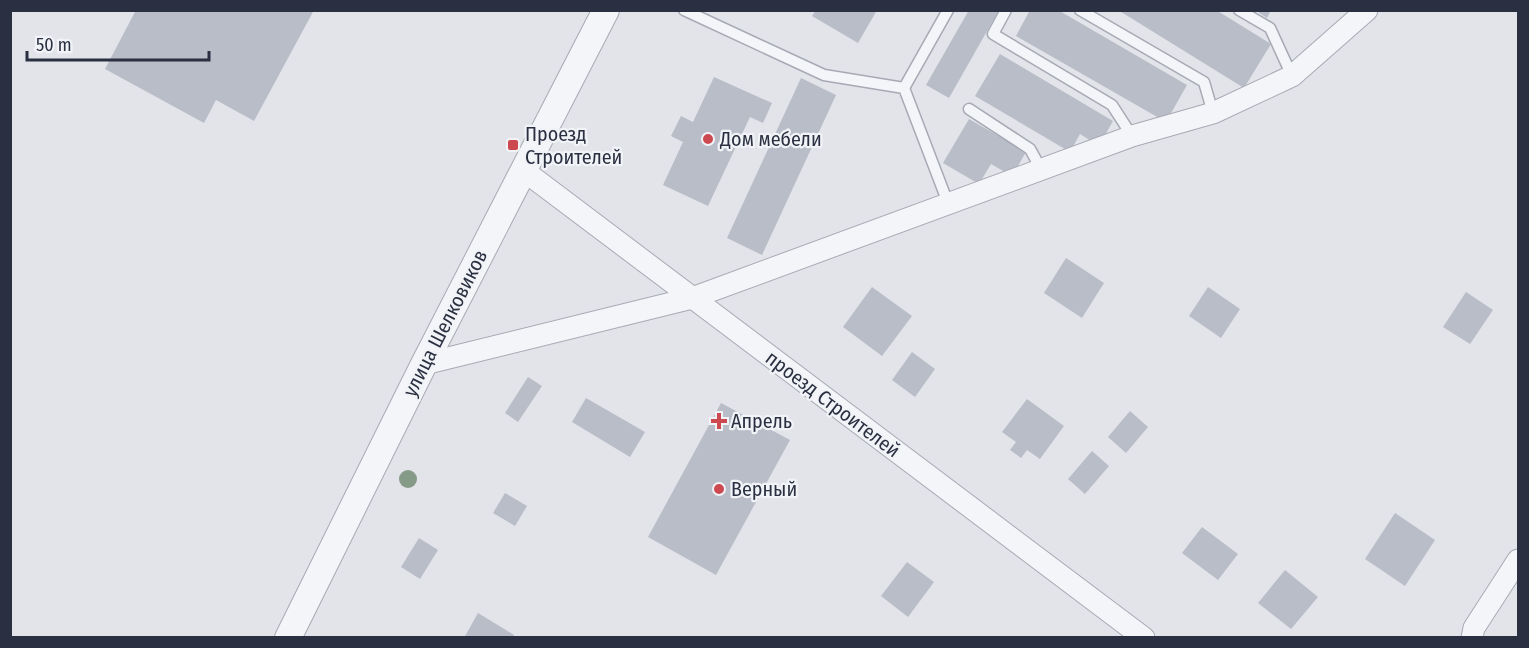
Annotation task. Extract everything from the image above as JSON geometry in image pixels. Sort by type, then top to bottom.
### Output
[{"type":"street","name":"улица Шелковиков","points":[[288,638],[424,364],[606,10]]},
{"type":"street","points":[[424,364],[692,298],[1132,136],[1213,113],[1292,76],[1367,10]]},
{"type":"street","name":"проезд Строителей","points":[[523,170],[1144,638]]},
{"type":"street","points":[[1472,638],[1474,628],[1518,560]]},
{"type":"lane","points":[[684,10],[824,75],[904,88]]},
{"type":"lane","points":[[904,88],[948,10]]},
{"type":"lane","points":[[1006,10],[993,34],[1112,105],[1132,136]]},
{"type":"lane","points":[[1080,10],[1204,82],[1213,113]]},
{"type":"lane","points":[[1239,10],[1270,28],[1292,76]]},
{"type":"lane","points":[[904,88],[948,203]]},
{"type":"lane","points":[[969,109],[1030,149],[1041,169]]},
{"type":"building","points":[[136,10],[314,10],[254,121],[216,100],[204,123],[105,69]]},
{"type":"building","points":[[816,10],[877,10],[858,43],[812,16]]},
{"type":"building","points":[[969,10],[999,10],[949,98],[926,85]]},
{"type":"building","points":[[1030,10],[1058,10],[1187,85],[1166,122],[1016,36]]},
{"type":"building","points":[[1118,10],[1216,10],[1271,44],[1244,88]]},
{"type":"building","points":[[1255,10],[1271,10],[1267,18]]},
{"type":"building","points":[[1000,54],[1113,121],[1099,146],[1080,134],[1070,152],[975,96]]},
{"type":"building","name":"Дом мебели","points":[[714,77],[772,103],[763,123],[750,117],[708,206],[663,185],[683,142],[671,136],[681,116],[693,122]]},
{"type":"building","points":[[801,78],[836,95],[762,255],[727,238]]},
{"type":"building","points":[[969,119],[1026,152],[1012,176],[991,164],[979,184],[943,163]]},
{"type":"building","points":[[1066,258],[1104,283],[1082,318],[1044,293]]},
{"type":"building","points":[[872,287],[912,316],[882,356],[843,327]]},
{"type":"building","points":[[1208,287],[1240,309],[1221,338],[1189,316]]},
{"type":"building","points":[[1466,292],[1493,310],[1470,344],[1443,327]]},
{"type":"building","points":[[912,352],[935,369],[915,397],[892,380]]},
{"type":"building","points":[[528,377],[542,386],[518,422],[505,413]]},
{"type":"building","points":[[586,398],[645,432],[630,457],[572,422]]},
{"type":"building","points":[[1027,399],[1064,426],[1040,459],[1027,450],[1021,458],[1010,450],[1016,442],[1002,432]]},
{"type":"building","name":"Верный","points":[[721,403],[790,440],[716,575],[648,537]]},
{"type":"building","points":[[1130,411],[1148,427],[1126,453],[1108,437]]},
{"type":"building","points":[[1092,451],[1109,466],[1085,494],[1068,479]]},
{"type":"building","points":[[505,493],[527,506],[515,526],[493,513]]},
{"type":"building","points":[[1395,513],[1435,540],[1405,586],[1365,559]]},
{"type":"building","points":[[1202,527],[1238,554],[1218,580],[1182,553]]},
{"type":"building","points":[[419,538],[438,550],[420,579],[401,567]]},
{"type":"building","points":[[907,562],[934,582],[908,617],[881,596]]},
{"type":"building","points":[[1285,570],[1318,597],[1291,629],[1258,603]]},
{"type":"building","points":[[478,613],[514,635],[512,638],[464,638]]},
{"type":"place","name":"Дом мебели","points":[[708,139]]},
{"type":"place","name":"Проезд Строителей","points":[[513,145]]},
{"type":"place","name":"Апрель","points":[[719,421]]},
{"type":"place","name":"Верный","points":[[719,489]]}]
